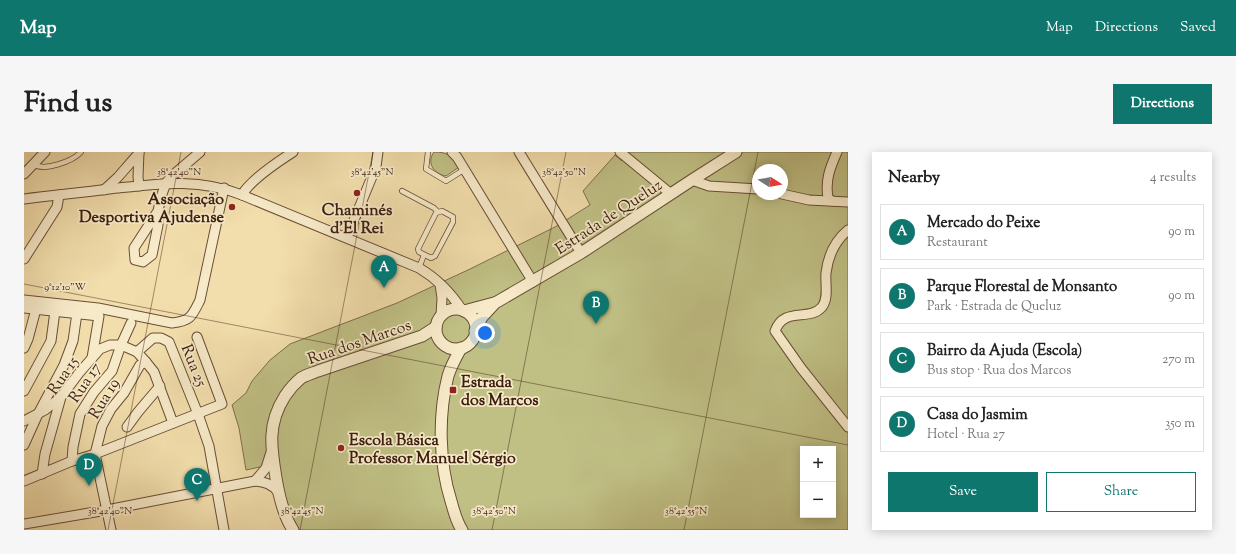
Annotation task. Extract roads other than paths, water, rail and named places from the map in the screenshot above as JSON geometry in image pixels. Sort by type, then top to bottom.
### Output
[{"type":"street","points":[[24,174],[45,152]]},
{"type":"street","points":[[139,152],[139,186]]},
{"type":"street","points":[[104,190],[118,177],[139,152]]},
{"type":"street","points":[[158,211],[134,248],[135,260],[143,262],[152,254],[158,225],[158,211],[166,184],[172,176],[200,152]]},
{"type":"street","points":[[242,195],[247,187],[273,165],[293,152]]},
{"type":"street","points":[[347,238],[376,167],[378,152]]},
{"type":"street","points":[[452,152],[458,157],[532,282]]},
{"type":"street","points":[[519,152],[581,253]]},
{"type":"street","points":[[620,152],[671,194]]},
{"type":"street","name":"Estrada de Queluz","points":[[463,310],[495,303],[532,282],[581,253],[736,152]]},
{"type":"street","points":[[832,201],[828,198],[827,188],[829,171],[837,152]]},
{"type":"street","points":[[692,180],[709,186],[752,189]]},
{"type":"street","points":[[24,199],[166,184],[192,183],[224,188],[419,268],[435,279],[463,310],[469,314],[475,325],[474,337],[470,342],[460,348],[448,347],[439,339],[436,328],[437,321],[441,316],[450,310],[463,310]]},
{"type":"street","points":[[24,300],[98,308],[172,323],[184,321],[194,314],[200,300],[224,188]]},
{"type":"street","points":[[24,259],[57,207],[59,195]]},
{"type":"street","points":[[788,195],[809,200],[848,202]]},
{"type":"street","points":[[848,230],[830,254],[826,273],[825,302],[821,308],[812,312],[786,317],[778,324],[775,331],[801,368],[848,428]]},
{"type":"street","points":[[440,284],[442,298],[441,316]]},
{"type":"street","name":"Estrada de Queluz","points":[[475,331],[482,317],[495,303]]},
{"type":"street","points":[[24,308],[78,313],[72,341],[64,365],[38,414],[24,445]]},
{"type":"street","points":[[24,348],[36,309]]},
{"type":"street","points":[[24,391],[51,341],[56,311]]},
{"type":"street","name":"Rua 15","points":[[42,474],[61,397],[92,358],[99,316],[78,313]]},
{"type":"street","name":"Rua 17","points":[[72,461],[73,446],[80,414],[94,392],[112,371],[121,345],[131,323]]},
{"type":"street","name":"Rua dos Marcos","points":[[291,529],[278,492],[271,452],[272,427],[277,411],[290,389],[302,378],[318,371],[422,336],[436,328]]},
{"type":"street","points":[[24,481],[72,461],[95,454],[222,404],[196,337]]},
{"type":"street","name":"Rua 25","points":[[137,352],[153,338],[161,338],[169,342],[198,414]]},
{"type":"street","points":[[92,358],[100,349],[110,345],[121,345],[137,352],[154,372],[173,423]]},
{"type":"street","points":[[460,348],[452,364],[446,388],[441,448],[447,488],[456,517],[462,530]]},
{"type":"street","name":"Rua 19","points":[[95,454],[102,426],[111,409],[124,394],[140,365],[146,362]]},
{"type":"street","points":[[127,427],[160,386]]},
{"type":"street","points":[[24,421],[45,410],[61,397]]},
{"type":"street","points":[[198,414],[209,446],[224,530]]},
{"type":"street","name":"Rua dos Marcos","points":[[255,481],[266,468],[271,452]]},
{"type":"street","points":[[95,454],[111,530]]},
{"type":"street","points":[[24,524],[107,510],[255,481],[270,484],[278,492]]},
{"type":"lane","points":[[33,164],[42,168],[66,162],[82,152]]},
{"type":"lane","points":[[428,152],[426,169],[446,181],[464,169]]},
{"type":"lane","points":[[402,191],[434,208],[438,212],[442,211],[453,217],[453,222],[435,256],[431,258],[419,252],[418,249],[438,212]]},
{"type":"lane","points":[[419,268],[424,255]]},
{"type":"place","name":"Chaminés d'El Rei","points":[[357,193]]},
{"type":"place","name":"Associação Desportiva Ajudense","points":[[232,207]]},
{"type":"place","name":"Mercado do Peixe","points":[[384,288]]},
{"type":"place","name":"Parque Florestal de Monsanto","points":[[596,324]]},
{"type":"place","name":"Estrada dos Marcos","points":[[453,390]]},
{"type":"place","name":"Escola Básica Professor Manuel Sérgio","points":[[341,448]]},
{"type":"place","name":"Casa do Jasmim","points":[[89,486]]},
{"type":"place","name":"Bairro da Ajuda (Escola)","points":[[197,501]]}]
